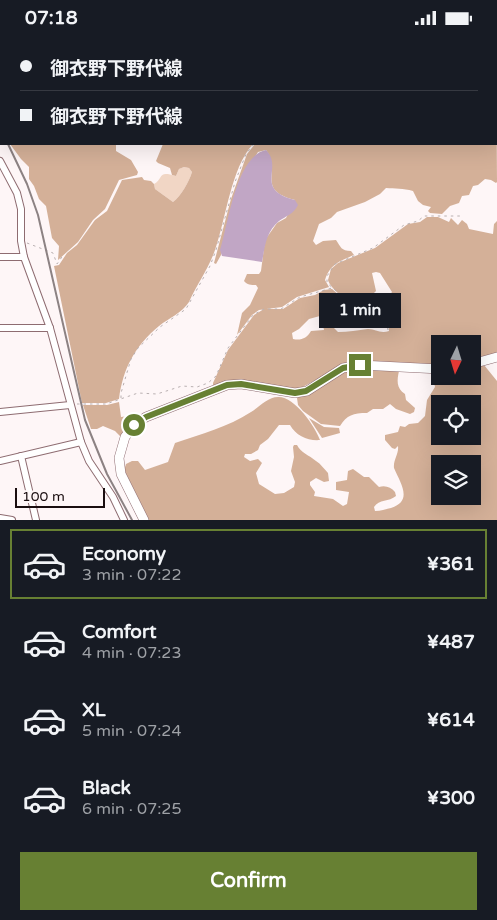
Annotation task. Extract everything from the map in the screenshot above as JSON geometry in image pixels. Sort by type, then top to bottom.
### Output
[{"type":"main road","points":[[481,361],[497,357]]},
{"type":"main road","points":[[144,520],[121,474],[119,458],[125,437],[134,425],[146,417],[227,385],[241,384],[295,393],[306,391],[343,368],[352,366],[431,369]]},
{"type":"street","points":[[0,161],[17,193],[21,209],[24,257],[50,328],[81,442],[89,461],[113,497],[124,520]]},
{"type":"street","points":[[0,257],[24,257]]},
{"type":"street","points":[[0,329],[50,328]]},
{"type":"street","points":[[0,412],[70,405]]},
{"type":"street","points":[[0,461],[81,442]]},
{"type":"street","points":[[21,456],[36,520]]},
{"type":"street","points":[[0,517],[12,520]]},
{"type":"path","points":[[121,399],[129,364],[138,348],[160,327],[186,309],[210,266],[235,182],[246,154],[253,145]]},
{"type":"path","points":[[388,330],[384,306],[381,301],[374,299],[366,307],[359,308],[350,304],[327,283],[326,279],[334,264],[378,245],[404,225],[418,221],[424,216],[463,216]]},
{"type":"path","points":[[22,241],[52,253],[57,264],[64,255]]},
{"type":"path","points":[[70,405],[106,404],[138,393],[157,394],[182,386],[197,387],[208,383],[216,376],[228,348],[253,315],[264,309],[281,309],[296,298],[332,288]]},
{"type":"shaded area","points":[[11,145],[116,145],[116,151],[131,160],[138,172],[137,175],[119,180],[105,209],[93,220],[78,242],[58,260],[59,246],[52,238],[46,206],[39,199],[29,179],[29,167]]},
{"type":"shaded area","points":[[163,145],[252,145],[239,166],[212,257],[189,302],[143,341],[127,368],[119,399],[106,403],[82,403],[54,266],[59,265],[67,253],[77,245],[95,220],[107,211],[122,180],[142,177],[144,180],[151,181],[155,189],[173,202],[179,196],[192,172],[189,168],[184,167],[179,169],[176,176],[172,175],[170,168],[156,161]]},
{"type":"shaded area","points":[[254,145],[497,145],[497,182],[485,179],[478,185],[473,186],[469,195],[462,196],[459,203],[450,206],[442,214],[430,213],[428,211],[431,207],[423,205],[418,201],[413,191],[386,188],[380,194],[365,202],[337,212],[331,218],[319,224],[313,241],[316,245],[323,241],[336,240],[342,248],[351,251],[354,255],[340,261],[330,270],[325,280],[329,287],[297,297],[282,307],[259,310],[252,315],[237,335],[242,313],[250,305],[258,288],[256,285],[248,284],[244,281],[247,274],[259,274],[261,271],[265,240],[277,223],[286,218],[295,200],[283,196],[272,186],[270,158],[266,150],[258,152],[239,182],[221,255],[216,264],[214,263],[231,199],[247,154]]},
{"type":"shaded area","points":[[266,150],[271,157],[272,184],[275,190],[295,200],[298,205],[292,213],[279,221],[271,230],[262,262],[222,256],[220,250],[240,178],[247,165],[256,155]]},
{"type":"shaded area","points":[[189,168],[192,172],[184,189],[173,202],[155,189],[154,184],[163,174],[176,176],[179,169]]},
{"type":"shaded area","points":[[427,217],[438,217],[449,222],[451,218],[458,225],[462,220],[469,229],[493,234],[494,224],[497,221],[497,355],[481,359],[481,335],[431,335],[431,365],[393,364],[330,372],[299,389],[213,386],[228,350],[254,315],[264,309],[283,309],[300,298],[315,295],[324,290],[332,289],[354,308],[350,312],[345,311],[333,317],[327,314],[309,319],[292,333],[293,339],[299,340],[304,338],[311,331],[324,330],[322,321],[324,318],[328,318],[331,325],[338,332],[368,329],[383,332],[389,331],[385,301],[392,292],[380,273],[372,273],[376,291],[362,307],[348,301],[333,288],[328,280],[331,269],[338,263],[375,248],[408,224],[420,222]]},
{"type":"shaded area","points":[[484,365],[497,381],[497,520],[148,520],[124,470],[126,464],[132,461],[138,461],[145,470],[168,462],[175,443],[233,422],[267,400],[278,397],[291,401],[297,406],[314,427],[320,440],[311,440],[303,437],[290,425],[279,425],[268,439],[260,445],[258,450],[251,454],[245,454],[244,457],[250,461],[258,459],[262,463],[256,473],[259,484],[275,494],[284,493],[294,487],[295,482],[291,471],[294,457],[293,447],[297,445],[328,473],[329,481],[324,482],[316,478],[310,482],[315,492],[314,496],[333,499],[343,506],[347,504],[349,492],[336,490],[336,482],[347,480],[348,471],[353,469],[364,477],[369,477],[379,487],[386,486],[395,492],[396,496],[376,504],[374,507],[375,511],[391,508],[402,501],[403,491],[394,468],[398,446],[395,449],[392,448],[385,440],[385,435],[398,432],[400,426],[405,427],[409,424],[418,423],[425,416],[427,400],[435,385],[481,385],[481,366]]},
{"type":"shaded area","points":[[363,368],[399,371],[399,386],[405,394],[406,400],[415,408],[414,412],[410,414],[396,409],[390,404],[383,409],[373,409],[367,413],[351,415],[340,426],[321,424],[298,405],[297,398],[347,370]]},
{"type":"shaded area","points":[[119,402],[121,417],[138,415],[121,437],[115,431],[103,426],[91,429],[83,405],[107,405]]},
{"type":"shaded area","points":[[309,418],[324,427],[339,428],[340,433],[322,438]]},
{"type":"railway","points":[[8,145],[27,184],[38,215],[85,420],[107,474],[132,520]]},
{"type":"route","points":[[134,425],[146,417],[227,385],[241,384],[295,393],[306,391],[343,368],[360,365]]}]
